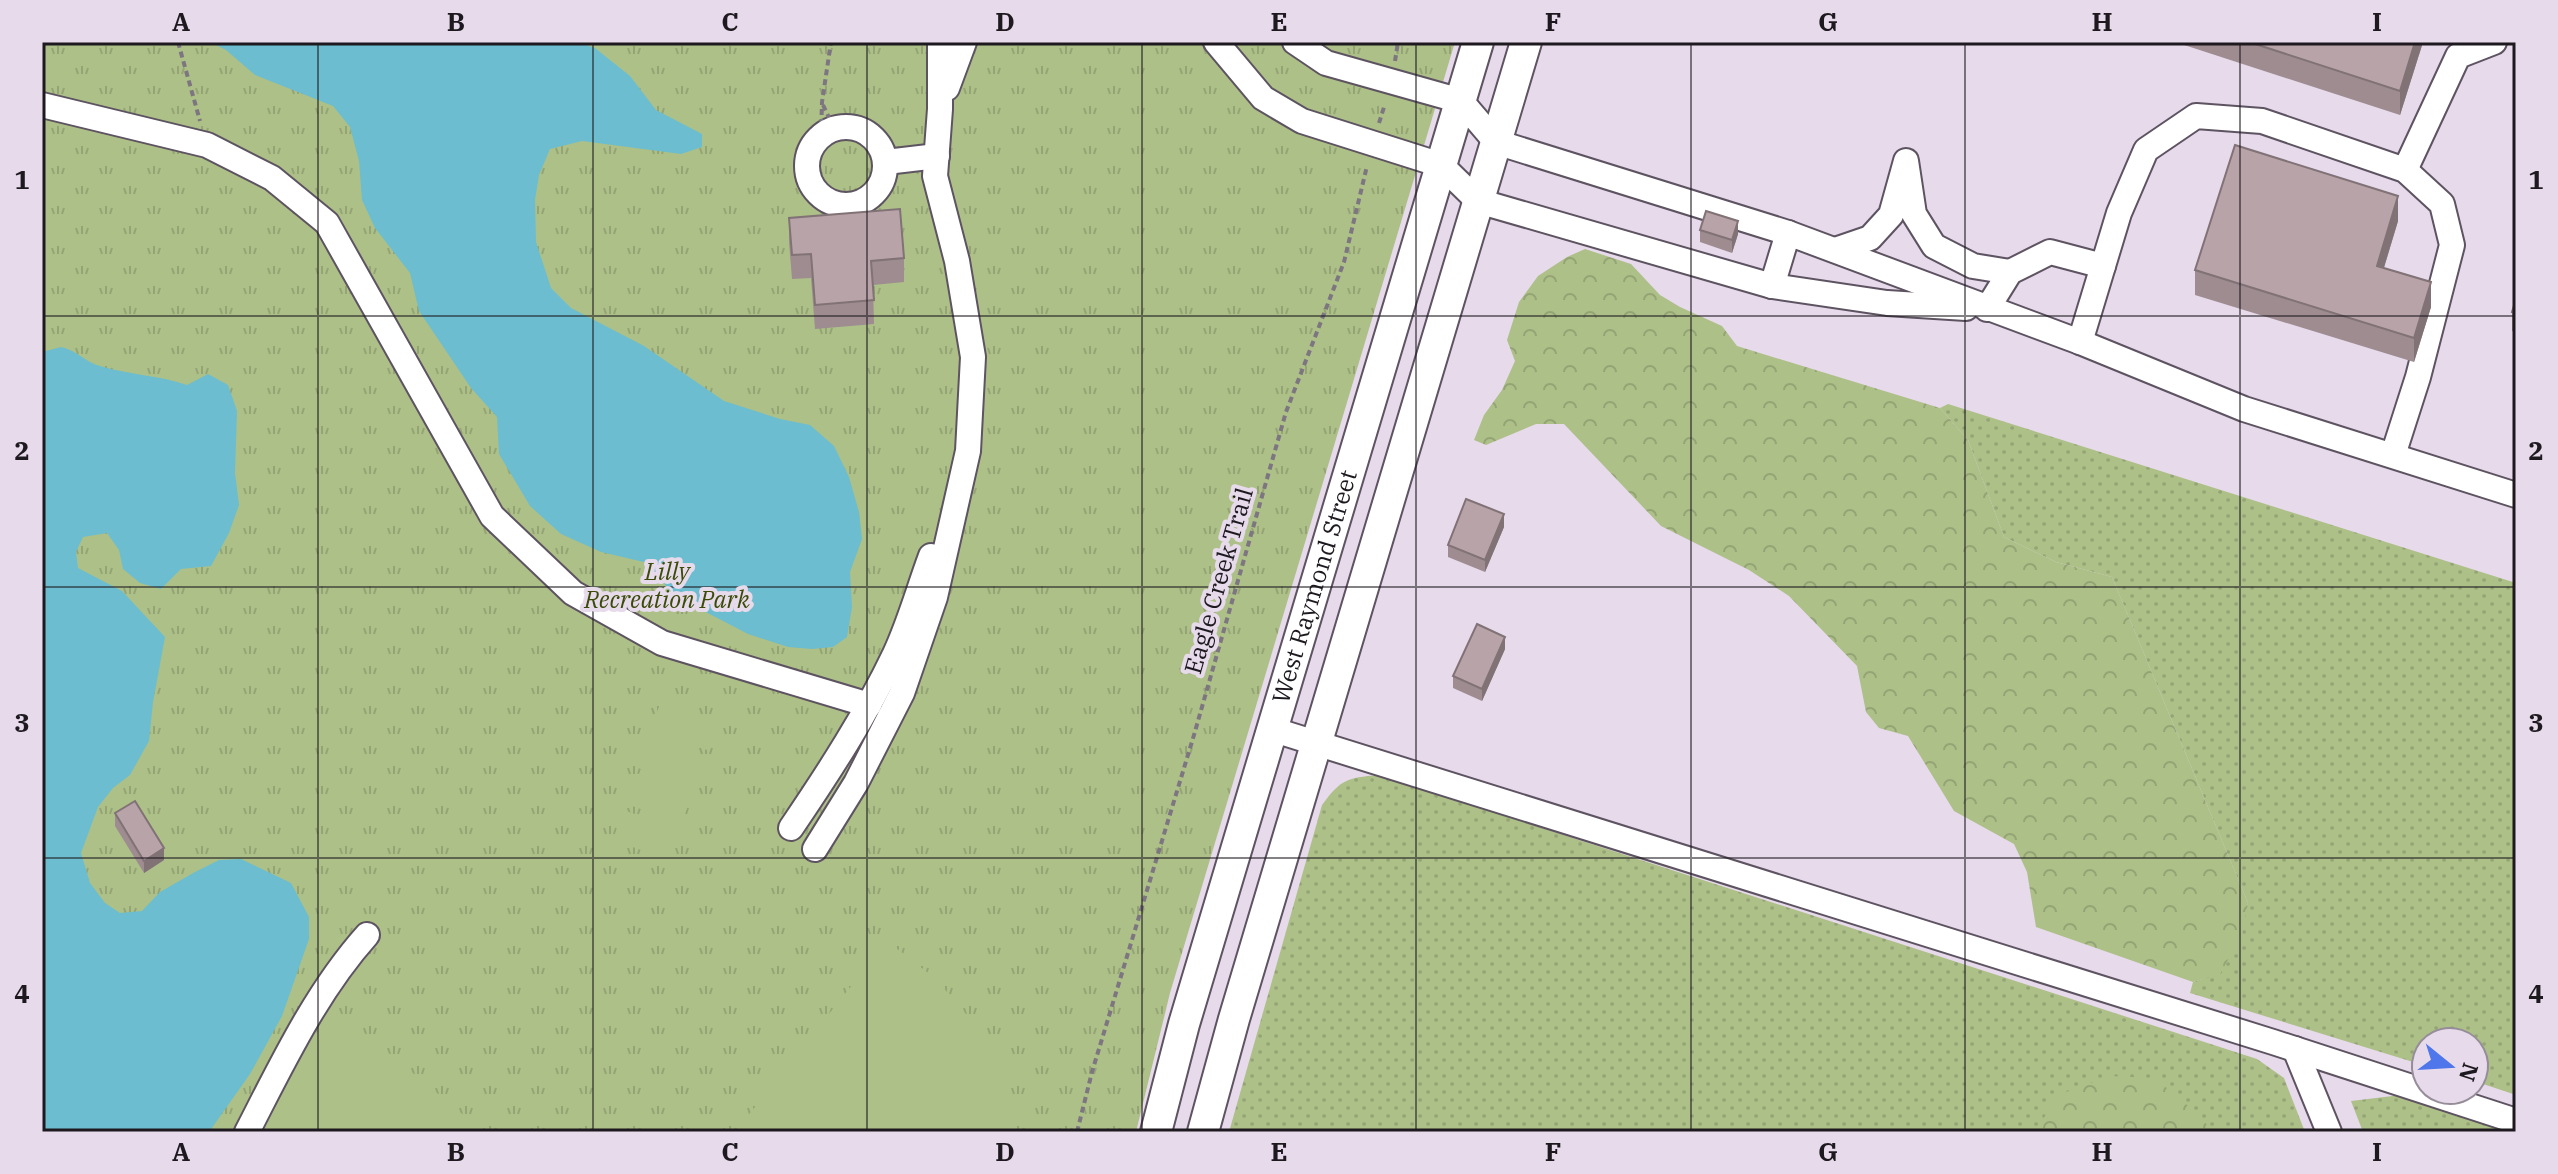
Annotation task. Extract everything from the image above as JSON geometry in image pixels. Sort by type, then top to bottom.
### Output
[{"type":"main road","name":"West Raymond Street","points":[[1156,1132],[1184,1024],[1271,729],[1478,42]]},
{"type":"main road","name":"West Raymond Street","points":[[1203,1132],[1526,42]]},
{"type":"lane","points":[[815,849],[856,783],[902,693],[935,597],[968,451],[973,357],[957,261],[935,176],[940,109],[940,42]]},
{"type":"lane","points":[[940,109],[964,42]]},
{"type":"lane","points":[[1216,42],[1263,98],[1302,121],[1441,165],[1478,201],[1772,286],[1887,303],[1987,309]]},
{"type":"lane","points":[[1295,42],[1326,63],[1461,101],[1496,142],[1788,233],[2080,342],[2244,409],[2516,495]]},
{"type":"lane","points":[[2405,170],[2458,56],[2494,42]]},
{"type":"lane","points":[[42,105],[207,145],[272,178],[327,223],[492,516],[573,593],[662,643],[869,705]]},
{"type":"lane","points":[[2080,342],[2119,213],[2146,150],[2196,116],[2262,121],[2405,170],[2442,204],[2452,245],[2418,377],[2393,455]]},
{"type":"lane","points":[[847,126],[861,129],[874,137],[882,149],[886,162],[885,176],[871,197],[859,204],[845,206],[832,203],[814,190],[808,177],[810,150],[828,131],[847,126]]},
{"type":"lane","points":[[886,162],[937,156]]},
{"type":"lane","points":[[1835,250],[1870,238],[1891,215],[1906,161],[1914,214],[1934,246],[1973,266],[2010,272]]},
{"type":"lane","points":[[1772,286],[1788,233]]},
{"type":"lane","points":[[1987,309],[2010,272],[2050,252],[2103,266]]},
{"type":"lane","points":[[791,828],[840,756],[896,651],[968,451]]},
{"type":"lane","points":[[1271,729],[2516,1121]]},
{"type":"lane","points":[[247,1132],[290,1048],[347,958],[367,935]]},
{"type":"lane","points":[[2295,1049],[2329,1132]]},
{"type":"path","points":[[178,42],[207,145]]},
{"type":"path","points":[[828,131],[822,102],[831,42]]},
{"type":"path","name":"Eagle Creek Trail","points":[[1077,1132],[1286,412],[1344,262],[1392,82],[1398,42]]},
{"type":"path","points":[[822,102],[828,131]]},
{"type":"green space","name":"Lilly Recreation Park","points":[[42,42],[1455,42],[1170,993],[1136,1132],[42,1132]]},
{"type":"green space","points":[[1585,249],[1631,264],[1660,295],[1722,326],[1737,346],[1940,408],[1968,440],[2004,537],[2056,562],[2112,577],[2248,903],[2242,935],[2220,974],[2193,982],[2036,927],[2027,872],[2014,844],[1954,811],[1908,736],[1879,728],[1866,712],[1857,666],[1789,596],[1749,570],[1661,526],[1564,424],[1536,424],[1486,445],[1474,440],[1484,415],[1502,390],[1515,361],[1507,340],[1519,302],[1538,276]]},
{"type":"green space","points":[[1948,404],[2516,583],[2516,1095],[2490,1086],[2490,1026],[2410,1026],[2410,1061],[2190,993],[2193,982],[2220,973],[2248,903],[2112,577],[2056,562],[2004,537],[1968,440],[1940,408]]},
{"type":"green space","points":[[661,701],[717,720],[707,750],[650,731]]},
{"type":"green space","points":[[648,738],[705,757],[694,788],[638,768]]},
{"type":"green space","points":[[636,773],[692,793],[682,823],[626,804]]},
{"type":"green space","points":[[1378,775],[2257,1059],[2284,1078],[2305,1132],[1229,1132],[1322,805],[1346,781]]},
{"type":"green space","points":[[623,810],[680,829],[669,860],[613,840]]},
{"type":"green space","points":[[887,941],[936,979],[971,1020],[1002,1067],[1016,1132],[735,1132]]},
{"type":"green space","points":[[333,1007],[484,1132],[262,1132],[284,1085]]},
{"type":"green space","points":[[2110,1076],[2150,1078],[2177,1094],[2216,1132],[2037,1132],[2055,1096]]},
{"type":"green space","points":[[2401,1095],[2410,1098],[2410,1106],[2435,1106],[2515,1132],[2363,1132],[2351,1101]]},
{"type":"water","points":[[210,42],[577,42],[595,48],[630,76],[656,110],[702,134],[702,147],[681,154],[582,141],[550,149],[539,175],[535,200],[536,242],[551,288],[571,308],[644,346],[724,401],[810,425],[834,446],[849,477],[859,512],[862,539],[850,572],[852,607],[847,637],[833,647],[812,649],[788,647],[748,634],[673,595],[648,563],[601,552],[561,534],[530,506],[499,454],[497,417],[471,388],[419,311],[410,273],[375,228],[362,200],[359,161],[350,127],[333,106],[255,75],[226,50]]},
{"type":"water","points":[[61,347],[100,366],[187,385],[208,374],[228,385],[237,411],[235,473],[239,505],[229,533],[211,566],[181,569],[161,589],[140,583],[123,569],[119,550],[107,533],[83,537],[76,552],[78,568],[122,591],[165,637],[149,741],[130,775],[113,788],[98,807],[81,853],[90,883],[105,903],[120,913],[142,911],[160,892],[195,872],[219,860],[241,859],[291,883],[309,917],[309,939],[282,1016],[250,1074],[209,1132],[42,1132],[42,352]]},
{"type":"building","points":[[2249,42],[2415,42],[2400,91]]},
{"type":"building","points":[[2235,145],[2398,196],[2377,266],[2431,282],[2414,338],[2195,270]]},
{"type":"building","points":[[900,209],[904,258],[871,261],[874,300],[815,305],[811,254],[792,255],[789,218]]},
{"type":"building","points":[[1706,211],[1738,221],[1732,240],[1700,230]]},
{"type":"building","points":[[1466,499],[1504,514],[1485,560],[1448,545]]},
{"type":"building","points":[[1477,624],[1505,637],[1482,689],[1453,676]]},
{"type":"building","points":[[135,801],[164,848],[144,861],[115,813]]}]
